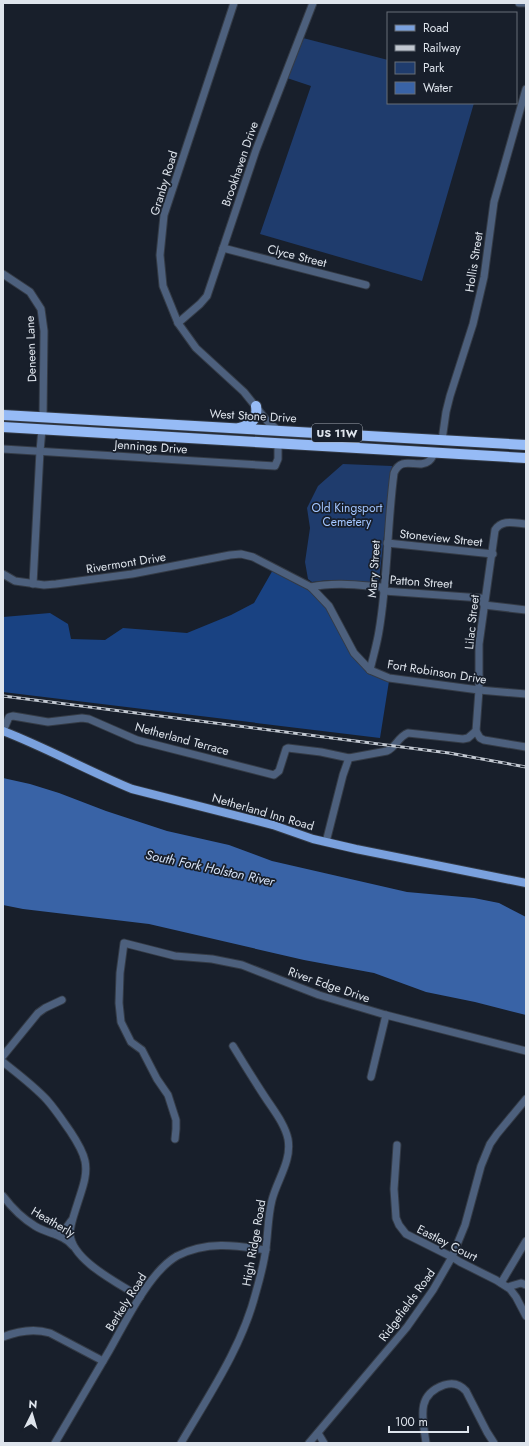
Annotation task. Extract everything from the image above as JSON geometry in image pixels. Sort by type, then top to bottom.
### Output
[{"type":"highway","points":[[237,428],[245,426],[254,420],[257,413],[256,406]]},
{"type":"highway","name":"West Stone Drive","points":[[3,415],[526,445]]},
{"type":"highway","points":[[42,429],[43,417]]},
{"type":"highway","name":"US 11W","points":[[3,427],[526,458]]},
{"type":"highway","points":[[278,430],[278,444]]},
{"type":"highway","points":[[435,452],[442,440]]},
{"type":"main road","name":"Netherland Inn Road","points":[[3,731],[44,747],[132,789],[273,825],[313,839],[375,854],[526,883]]},
{"type":"street","name":"Granby Road","points":[[234,3],[164,215],[160,255],[163,286],[178,323],[196,348],[244,392],[268,422],[278,430]]},
{"type":"street","name":"Brookhaven Drive","points":[[178,323],[207,296],[256,150],[313,3]]},
{"type":"street","points":[[519,3],[526,3]]},
{"type":"street","name":"Hollis Street","points":[[442,440],[450,396],[473,324],[484,277],[494,202],[526,88]]},
{"type":"street","name":"Clyce Street","points":[[223,248],[366,284]]},
{"type":"street","name":"Deneen Lane","points":[[3,274],[30,292],[41,309],[44,331],[43,417]]},
{"type":"street","points":[[33,584],[42,429]]},
{"type":"street","name":"Jennings Drive","points":[[3,449],[274,466],[278,459],[278,444]]},
{"type":"street","name":"Mary Street","points":[[370,670],[379,631],[384,592],[393,478],[396,468],[403,464],[429,461],[435,452]]},
{"type":"street","name":"Lilac Street","points":[[476,731],[479,690],[479,644],[493,554],[495,530],[498,525],[505,522],[526,524]]},
{"type":"street","name":"Stoneview Street","points":[[387,543],[493,554]]},
{"type":"street","name":"Rivermont Drive","points":[[3,574],[15,581],[33,584],[56,584],[118,576],[230,555],[241,554],[253,557]]},
{"type":"street","name":"Fort Robinson Drive","points":[[253,557],[311,587],[329,606],[354,653],[370,670],[389,678],[479,690],[526,694]]},
{"type":"street","name":"Patton Street","points":[[311,587],[323,584],[381,587],[384,592],[481,598],[484,605],[526,610]]},
{"type":"street","name":"Netherland Terrace","points":[[3,731],[9,718],[13,716],[48,722],[82,718],[89,719],[137,740],[274,775],[278,773],[286,749],[288,748],[322,752],[349,758]]},
{"type":"street","points":[[326,842],[343,775],[349,758],[386,752],[392,749],[402,736],[408,733],[463,739],[468,738],[476,731],[480,738],[484,740],[526,747]]},
{"type":"street","name":"River Edge Drive","points":[[175,1139],[176,1120],[171,1101],[163,1086],[157,1079],[142,1050],[131,1042],[122,1022],[119,1002],[124,943],[175,956],[212,959],[242,965],[319,995],[386,1015],[526,1051]]},
{"type":"street","points":[[3,1056],[38,1013],[62,1000]]},
{"type":"street","points":[[371,1077],[386,1015]]},
{"type":"street","name":"High Ridge Road","points":[[181,1443],[242,1336],[256,1293],[266,1250],[274,1192],[286,1160],[288,1140],[286,1132],[277,1115],[233,1046]]},
{"type":"street","name":"Heatherly","points":[[3,1062],[47,1100],[73,1136],[85,1159],[84,1183],[70,1233],[75,1249]]},
{"type":"street","name":"Ridgefields Road","points":[[309,1443],[415,1317],[443,1275],[465,1225],[481,1166],[487,1151],[497,1134],[526,1099]]},
{"type":"street","name":"Eastley Court","points":[[397,1145],[394,1189],[396,1218],[399,1225],[406,1234],[505,1285],[516,1297],[523,1300],[526,1316]]},
{"type":"street","name":"Heatherly","points":[[3,1196],[20,1215],[36,1226],[65,1238],[83,1258],[140,1297]]},
{"type":"street","points":[[51,1233],[66,1228],[74,1216]]},
{"type":"street","points":[[505,1285],[526,1241]]},
{"type":"street","name":"Berkely Road","points":[[55,1443],[140,1297],[166,1264],[187,1252],[209,1245],[238,1245],[266,1250]]},
{"type":"street","points":[[505,1285],[521,1283],[526,1285]]},
{"type":"street","points":[[3,1337],[24,1331],[42,1331],[50,1333],[103,1361]]},
{"type":"street","points":[[426,1443],[423,1411],[423,1404],[426,1398],[437,1388],[445,1385],[456,1384],[462,1386],[466,1391],[494,1443]]},
{"type":"street","points":[[318,1433],[324,1443]]},
{"type":"green space","points":[[303,38],[387,60],[387,104],[474,104],[422,281],[260,234],[311,86],[287,78]]},
{"type":"green space","name":"Old Kingsport Cemetery","points":[[343,464],[392,466],[379,580],[374,583],[329,580],[312,582],[308,579],[305,562],[310,528],[307,508],[318,486]]},
{"type":"shaded area","points":[[274,568],[321,596],[354,653],[389,681],[380,738],[3,692],[3,617],[50,613],[68,624],[71,639],[105,640],[123,628],[187,633],[231,615],[254,603]]},
{"type":"water","name":"South Fork Holston River","points":[[3,778],[59,793],[106,811],[167,831],[229,845],[272,861],[407,892],[474,898],[499,903],[526,917],[526,1015],[475,1002],[426,992],[374,973],[304,960],[149,924],[23,909],[3,905]]},
{"type":"railway","points":[[3,696],[449,753],[526,767]]}]
